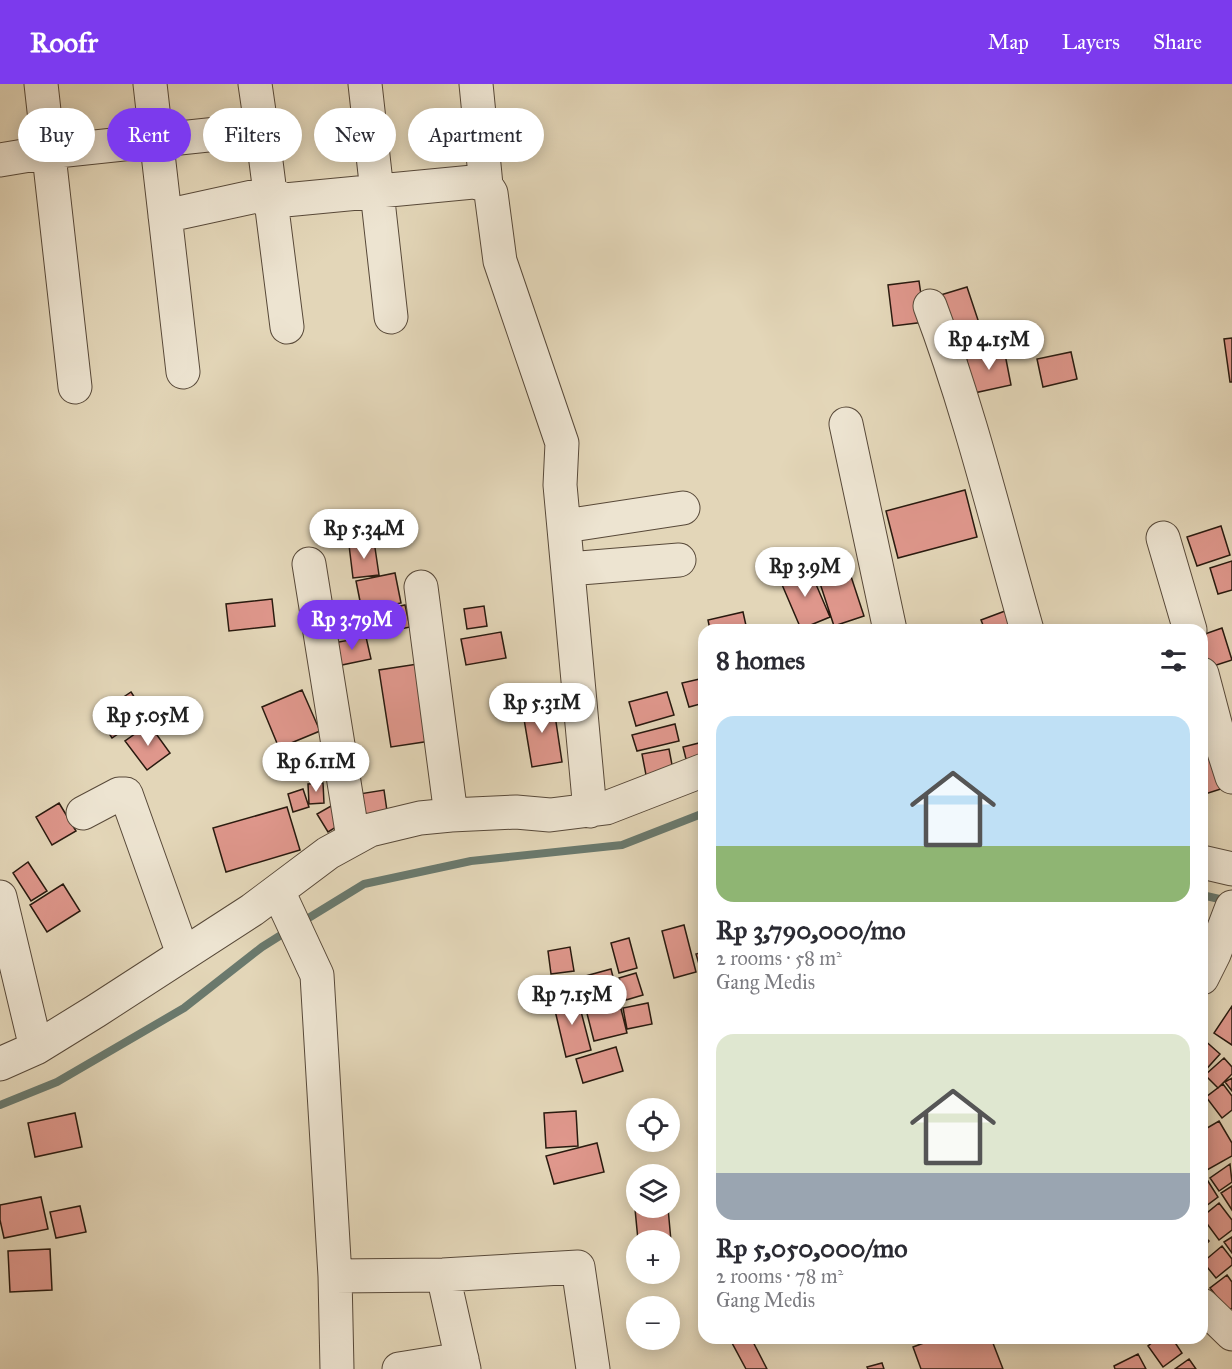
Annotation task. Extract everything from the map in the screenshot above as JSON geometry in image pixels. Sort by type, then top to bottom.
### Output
[{"type":"street","points":[[41,84],[43,108]]},
{"type":"street","points":[[150,84],[153,108]]},
{"type":"street","points":[[255,84],[258,108]]},
{"type":"street","points":[[365,84],[375,192],[391,317]]},
{"type":"street","points":[[476,84],[486,185],[491,193],[500,261],[562,443],[560,485],[590,811]]},
{"type":"street","points":[[0,160],[18,157]]},
{"type":"street","points":[[49,162],[75,387]]},
{"type":"street","points":[[159,162],[183,372]]},
{"type":"street","points":[[266,162],[287,327]]},
{"type":"street","points":[[165,216],[270,193],[285,200],[474,182],[486,185]]},
{"type":"street","points":[[930,306],[950,358],[1025,624]]},
{"type":"street","points":[[846,424],[889,624]]},
{"type":"street","points":[[565,526],[683,508]]},
{"type":"street","points":[[1163,538],[1188,624]]},
{"type":"street","points":[[568,569],[679,560]]},
{"type":"street","points":[[309,564],[352,838]]},
{"type":"street","points":[[421,586],[451,815]]},
{"type":"street","points":[[1208,697],[1232,777]]},
{"type":"street","points":[[0,1064],[36,1047],[243,916],[328,853],[370,830],[420,818],[451,815],[516,812],[550,815],[590,811],[606,808],[698,772]]},
{"type":"street","points":[[83,813],[119,794],[126,794],[183,954]]},
{"type":"street","points":[[1208,863],[1232,869]]},
{"type":"street","points":[[278,891],[317,975],[335,1276],[337,1369]]},
{"type":"street","points":[[0,897],[36,1047]]},
{"type":"street","points":[[1208,966],[1214,954],[1223,918]]},
{"type":"street","points":[[335,1276],[443,1275],[578,1267],[593,1369]]},
{"type":"street","points":[[399,1369],[463,1364],[443,1275]]},
{"type":"street","points":[[1208,1311],[1232,1334]]},
{"type":"building","points":[[919,281],[925,322],[893,326],[888,285]]},
{"type":"building","points":[[967,287],[980,326],[947,337],[934,297]]},
{"type":"building","points":[[1232,338],[1232,382],[1230,382],[1224,339]]},
{"type":"building","points":[[1004,349],[1011,385],[974,393],[966,357]]},
{"type":"building","points":[[1071,352],[1077,379],[1043,387],[1037,359]]},
{"type":"building","points":[[965,490],[977,537],[898,558],[886,511]]},
{"type":"building","points":[[1221,526],[1230,555],[1197,566],[1187,537]]},
{"type":"building","points":[[374,541],[379,575],[353,578],[349,545]]},
{"type":"building","points":[[844,555],[864,616],[833,624],[814,565]]},
{"type":"building","points":[[1232,561],[1232,590],[1218,594],[1210,568]]},
{"type":"building","points":[[809,568],[830,617],[813,624],[799,624],[780,580]]},
{"type":"building","points":[[395,573],[401,603],[362,611],[356,581]]},
{"type":"building","points":[[272,599],[275,626],[229,631],[226,604]]},
{"type":"building","points":[[405,605],[410,627],[372,635],[368,613]]},
{"type":"building","points":[[484,606],[487,626],[467,629],[464,609]]},
{"type":"building","points":[[1013,608],[1019,624],[983,624],[981,620]]},
{"type":"building","points":[[743,612],[746,624],[709,624],[708,620]]},
{"type":"building","points":[[1222,628],[1232,660],[1208,668],[1208,633]]},
{"type":"building","points":[[501,632],[506,658],[466,665],[461,639]]},
{"type":"building","points":[[366,637],[371,659],[337,666],[333,643]]},
{"type":"building","points":[[424,663],[437,740],[391,747],[379,670]]},
{"type":"building","points":[[698,679],[698,705],[689,707],[682,683]]},
{"type":"building","points":[[302,690],[320,731],[279,748],[262,707]]},
{"type":"building","points":[[131,692],[146,715],[112,738],[97,715]]},
{"type":"building","points":[[667,692],[674,715],[636,726],[629,702]]},
{"type":"building","points":[[553,702],[562,762],[532,767],[522,707]]},
{"type":"building","points":[[149,724],[170,753],[147,770],[125,741]]},
{"type":"building","points":[[675,724],[679,741],[637,751],[632,735]]},
{"type":"building","points":[[698,743],[698,763],[688,767],[683,747]]},
{"type":"building","points":[[1213,744],[1227,787],[1208,793],[1208,746]]},
{"type":"building","points":[[669,749],[673,770],[646,775],[642,754]]},
{"type":"building","points":[[323,783],[324,803],[309,804],[308,784]]},
{"type":"building","points":[[303,789],[309,807],[293,812],[288,794]]},
{"type":"building","points":[[384,790],[388,818],[363,822],[359,794]]},
{"type":"building","points":[[59,803],[76,831],[52,845],[36,817]]},
{"type":"building","points":[[331,806],[341,824],[328,832],[317,814]]},
{"type":"building","points":[[287,807],[300,850],[226,872],[213,828]]},
{"type":"building","points":[[28,862],[47,891],[31,901],[13,873]]},
{"type":"building","points":[[63,884],[80,911],[47,932],[30,905]]},
{"type":"building","points":[[684,925],[696,972],[674,978],[662,931]]},
{"type":"building","points":[[629,938],[637,968],[619,973],[611,943]]},
{"type":"building","points":[[570,947],[574,971],[551,974],[548,951]]},
{"type":"building","points":[[611,969],[627,1033],[594,1041],[578,978]]},
{"type":"building","points":[[636,973],[643,995],[626,1000],[619,978]]},
{"type":"building","points":[[577,996],[591,1050],[566,1057],[553,1002]]},
{"type":"building","points":[[648,1003],[652,1024],[627,1029],[623,1008]]},
{"type":"building","points":[[1232,1006],[1232,1045],[1214,1033]]},
{"type":"building","points":[[1208,1043],[1220,1054],[1208,1067]]},
{"type":"building","points":[[616,1047],[623,1071],[583,1083],[576,1059]]},
{"type":"building","points":[[1224,1058],[1232,1067],[1232,1074],[1218,1088],[1208,1078],[1208,1072]]},
{"type":"building","points":[[1232,1078],[1232,1091],[1225,1082]]},
{"type":"building","points":[[1223,1084],[1232,1096],[1232,1110],[1222,1118],[1208,1100],[1208,1095]]},
{"type":"building","points":[[576,1111],[578,1146],[546,1148],[544,1113]]},
{"type":"building","points":[[75,1113],[82,1147],[35,1157],[28,1123]]},
{"type":"building","points":[[1219,1121],[1232,1143],[1232,1156],[1208,1169],[1208,1127]]},
{"type":"building","points":[[597,1143],[604,1172],[554,1184],[546,1156]]},
{"type":"building","points":[[1230,1164],[1232,1182],[1219,1191],[1210,1178]]},
{"type":"building","points":[[1208,1181],[1218,1197],[1208,1204]]},
{"type":"building","points":[[1232,1186],[1232,1210],[1221,1193]]},
{"type":"building","points":[[41,1197],[48,1229],[4,1238],[0,1220],[0,1205]]},
{"type":"building","points":[[1219,1203],[1232,1220],[1232,1230],[1219,1240],[1208,1225],[1208,1212]]},
{"type":"building","points":[[80,1206],[86,1232],[56,1238],[50,1212]]},
{"type":"building","points":[[636,1218],[669,1218],[670,1230],[637,1230]]},
{"type":"building","points":[[1232,1237],[1232,1253],[1224,1242]]},
{"type":"building","points":[[1222,1246],[1232,1259],[1232,1265],[1216,1278],[1208,1268],[1208,1258]]},
{"type":"building","points":[[50,1249],[52,1290],[10,1292],[8,1251]]},
{"type":"building","points":[[1227,1275],[1232,1282],[1232,1308],[1228,1311],[1210,1288]]},
{"type":"building","points":[[733,1344],[754,1344],[767,1369],[746,1369]]},
{"type":"building","points":[[921,1344],[993,1344],[1003,1369],[921,1369],[913,1347]]},
{"type":"building","points":[[1150,1344],[1176,1344],[1182,1353],[1163,1367],[1148,1346]]},
{"type":"building","points":[[1138,1354],[1146,1369],[1115,1369],[1114,1366]]},
{"type":"building","points":[[1189,1359],[1196,1369],[1175,1369]]},
{"type":"building","points":[[882,1363],[884,1369],[868,1369],[867,1367]]},
{"type":"waterway","points":[[302,922],[364,884],[471,861],[622,845],[698,815]]},
{"type":"waterway","points":[[1208,896],[1228,901]]},
{"type":"waterway","points":[[0,1105],[57,1082],[184,1008],[262,947],[289,930]]}]
